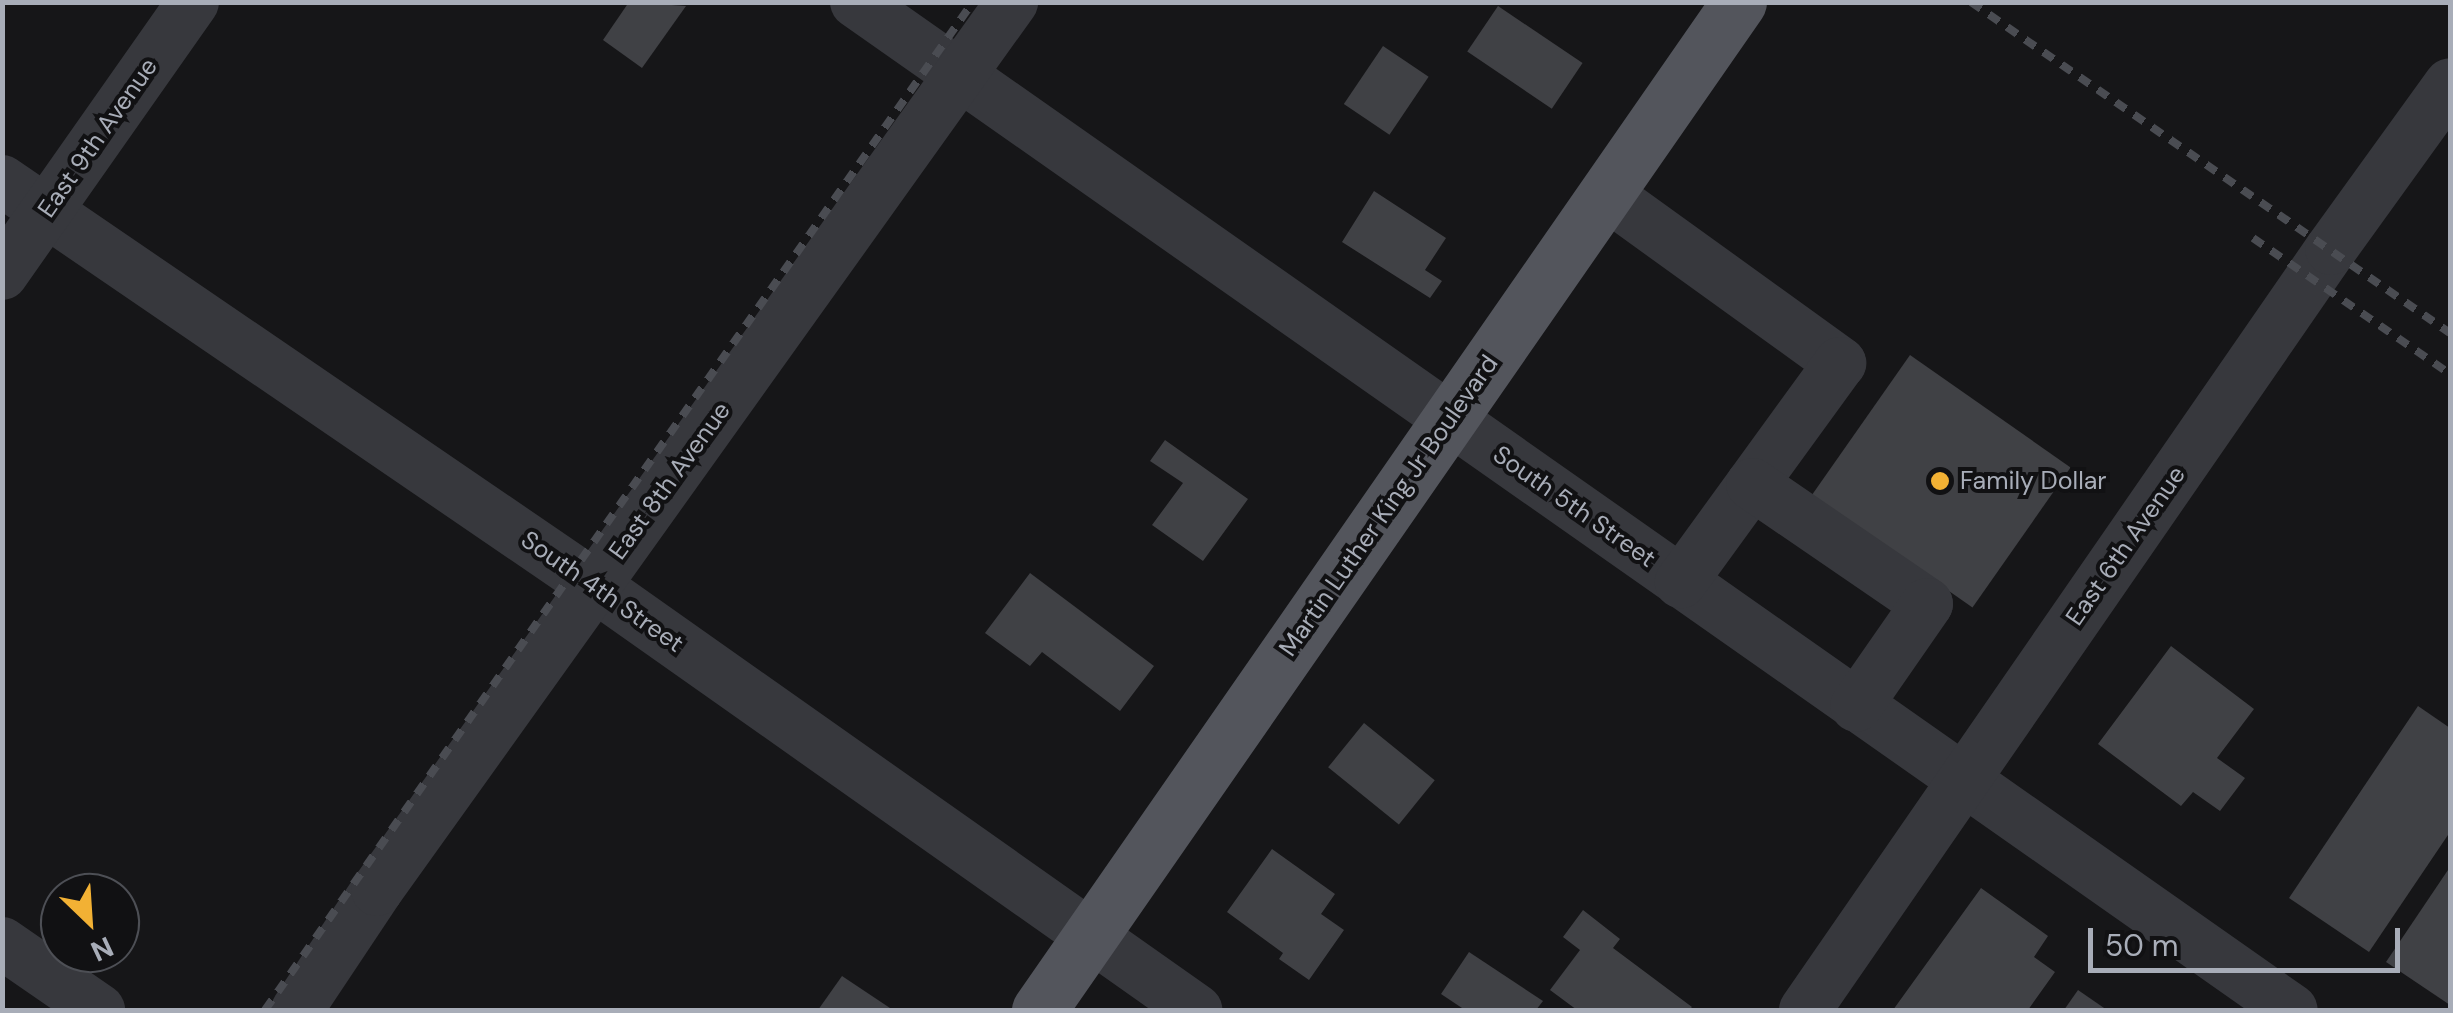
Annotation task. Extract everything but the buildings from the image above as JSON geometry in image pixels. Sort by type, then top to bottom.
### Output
[{"type":"main road","name":"Martin Luther King Jr Boulevard","points":[[1039,1010],[1740,2]]},
{"type":"street","name":"East 9th Avenue","points":[[2,274],[193,2]]},
{"type":"street","name":"South 5th Street","points":[[856,2],[2292,1010]]},
{"type":"street","name":"East 8th Avenue","points":[[297,1010],[377,890],[1012,2]]},
{"type":"street","name":"East 6th Avenue","points":[[1805,1010],[2450,84]]},
{"type":"street","name":"South 4th Street","points":[[2,181],[595,586],[1196,1010]]},
{"type":"street","points":[[1606,194],[1840,364],[1680,582]]},
{"type":"street","points":[[1752,484],[1927,604],[1856,706]]},
{"type":"street","points":[[2,943],[99,1010]]},
{"type":"railway","points":[[265,1010],[973,2]]},
{"type":"railway","points":[[1971,2],[2450,333]]},
{"type":"railway","points":[[2253,238],[2450,374]]},
{"type":"place","name":"Family Dollar","points":[[1940,481]]}]
